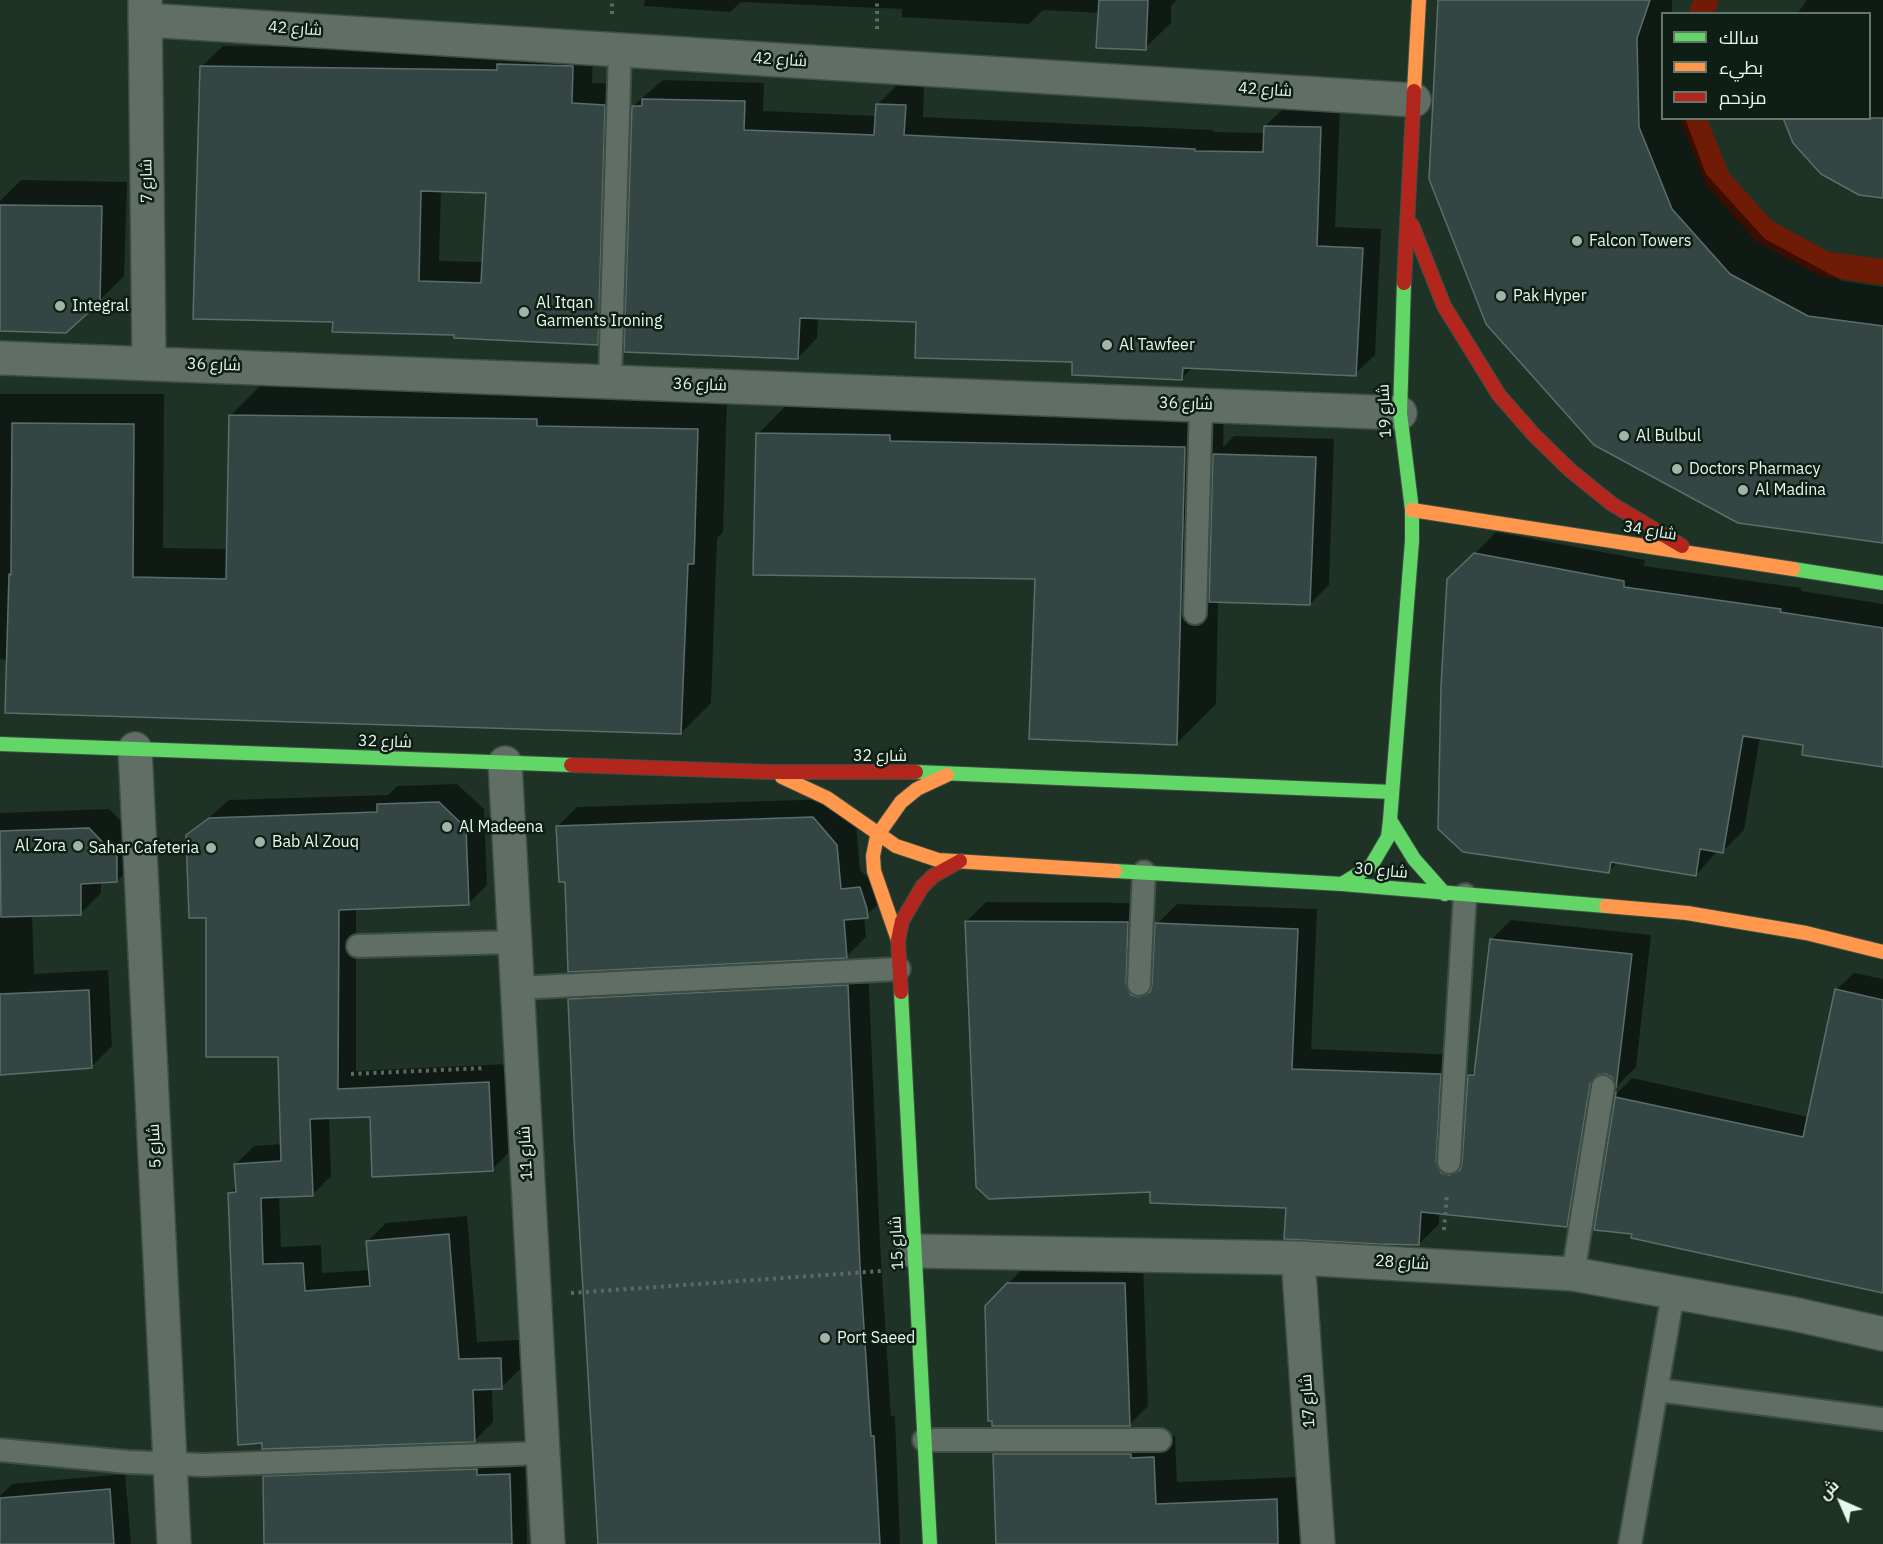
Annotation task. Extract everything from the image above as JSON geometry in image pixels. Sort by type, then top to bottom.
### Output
[{"type":"street","name":"شارع 19","points":[[1342,884],[1371,866],[1384,845],[1390,820],[1412,541],[1412,510],[1400,413],[1407,208],[1419,0]]},
{"type":"street","name":"شارع 42","points":[[145,10],[620,50],[1414,100]]},
{"type":"street","name":"شارع 7","points":[[145,10],[148,362]]},
{"type":"street","points":[[1407,208],[1423,258],[1444,306],[1470,352],[1513,411],[1571,471],[1612,504],[1656,532],[1703,556]]},
{"type":"street","name":"شارع 36","points":[[0,358],[148,362],[1400,413]]},
{"type":"street","name":"شارع 34","points":[[1412,510],[1883,583]]},
{"type":"street","name":"شارع 32","points":[[0,744],[769,772],[954,772]]},
{"type":"street","name":"شارع 5","points":[[135,749],[174,1544]]},
{"type":"street","name":"شارع 11","points":[[504,763],[548,1544]]},
{"type":"street","name":"شارع 32","points":[[769,772],[827,798],[877,836]]},
{"type":"street","points":[[954,772],[1392,792]]},
{"type":"street","name":"شارع 15","points":[[930,1544],[898,940],[874,871],[873,856],[877,836],[901,802],[917,789],[954,772]]},
{"type":"street","points":[[1390,820],[1414,859],[1455,894]]},
{"type":"street","name":"شارع 30","points":[[877,836],[917,855],[960,861],[1342,884],[1687,913],[1806,933],[1883,952]]},
{"type":"street","name":"شارع 15","points":[[898,940],[910,903],[922,887],[933,876],[960,861]]},
{"type":"street","name":"شارع 28","points":[[915,1260],[1298,1258],[1573,1274],[1794,1314],[1883,1334]]},
{"type":"street","name":"شارع 17","points":[[1298,1258],[1318,1544]]},
{"type":"lane","points":[[609,381],[620,50]]},
{"type":"lane","points":[[1195,612],[1201,405]]},
{"type":"lane","points":[[1139,984],[1144,872]]},
{"type":"lane","points":[[1449,1162],[1455,894]]},
{"type":"lane","points":[[358,946],[514,942]]},
{"type":"lane","points":[[517,988],[900,969]]},
{"type":"lane","points":[[1573,1274],[1603,1087]]},
{"type":"lane","points":[[1630,1544],[1673,1293]]},
{"type":"lane","points":[[1657,1390],[1883,1419]]},
{"type":"lane","points":[[924,1440],[1160,1440]]},
{"type":"lane","points":[[0,1450],[170,1464],[543,1454]]},
{"type":"path","points":[[351,1074],[521,1066]]},
{"type":"path","points":[[1442,1266],[1449,1162]]},
{"type":"path","points":[[534,1296],[915,1260]]},
{"type":"shaded area","points":[[1693,0],[1719,0],[1715,12],[1688,12]]},
{"type":"shaded area","points":[[1680,120],[1707,120],[1729,173],[1772,221],[1829,252],[1883,259],[1883,285],[1820,276],[1756,241],[1707,186]]},
{"type":"building","points":[[1099,0],[1148,0],[1146,50],[1096,48]]},
{"type":"building","name":"Falcon Towers","points":[[1438,0],[1650,0],[1637,38],[1639,127],[1672,209],[1730,274],[1808,316],[1883,326],[1883,543],[1738,523],[1594,445],[1486,324],[1429,179]]},
{"type":"building","points":[[497,64],[573,66],[572,103],[605,105],[598,345],[454,338],[454,335],[332,332],[333,322],[193,319],[200,66],[497,70]],"holes":[[[421,191],[486,193],[481,283],[419,281]]]},
{"type":"building","points":[[642,99],[745,101],[744,130],[874,135],[876,104],[906,105],[904,135],[1195,149],[1195,151],[1263,152],[1264,126],[1321,127],[1317,246],[1363,248],[1356,376],[1183,368],[1182,380],[1072,375],[1072,362],[915,358],[916,322],[800,318],[798,359],[624,352],[632,106],[642,106]]},
{"type":"building","points":[[1883,118],[1883,198],[1859,195],[1821,174],[1793,143],[1784,120]]},
{"type":"building","points":[[0,205],[102,206],[100,302],[66,333],[0,331]]},
{"type":"building","points":[[229,415],[537,419],[537,426],[698,429],[694,564],[688,564],[681,734],[5,713],[9,574],[11,575],[12,423],[134,424],[133,577],[226,579]]},
{"type":"building","points":[[756,433],[890,435],[890,441],[1185,447],[1177,745],[1029,739],[1035,579],[753,575]]},
{"type":"building","points":[[1213,454],[1316,457],[1310,605],[1209,602]]},
{"type":"building","points":[[1474,553],[1624,581],[1624,587],[1781,609],[1780,612],[1883,628],[1883,767],[1802,755],[1803,745],[1743,736],[1723,853],[1700,849],[1696,876],[1611,862],[1609,873],[1463,852],[1438,829],[1441,686],[1447,579]]},
{"type":"building","points":[[439,802],[466,828],[469,905],[339,910],[338,1089],[489,1082],[493,1171],[372,1177],[370,1117],[310,1119],[313,1196],[261,1198],[263,1264],[303,1263],[305,1291],[370,1286],[366,1241],[449,1234],[459,1359],[501,1358],[502,1389],[473,1390],[475,1442],[262,1449],[262,1443],[238,1445],[228,1193],[236,1192],[234,1164],[281,1161],[278,1057],[206,1057],[206,918],[189,918],[186,835],[209,818],[377,812],[377,804]]},
{"type":"building","points":[[813,817],[837,845],[841,889],[860,887],[867,909],[868,918],[844,920],[847,958],[568,972],[565,882],[559,882],[556,826]]},
{"type":"building","points":[[89,828],[117,857],[117,882],[81,884],[81,915],[1,917],[0,831]]},
{"type":"building","points":[[965,921],[1128,922],[1126,984],[1131,995],[1139,997],[1150,992],[1152,985],[1155,923],[1298,929],[1292,1069],[1441,1074],[1436,1162],[1441,1173],[1449,1175],[1460,1170],[1462,1163],[1468,1075],[1474,1075],[1490,939],[1632,954],[1616,1088],[1612,1077],[1605,1074],[1598,1075],[1590,1084],[1567,1227],[1421,1212],[1419,1245],[1378,1244],[1284,1239],[1286,1208],[1150,1203],[1150,1192],[989,1199],[976,1187]]},
{"type":"building","points":[[848,985],[860,1266],[880,1544],[598,1544],[568,999]]},
{"type":"building","points":[[1835,989],[1883,1000],[1883,1293],[1631,1238],[1632,1234],[1594,1230],[1615,1097],[1803,1137]]},
{"type":"building","points":[[89,990],[92,1068],[0,1075],[0,994]]},
{"type":"building","points":[[1007,1283],[1125,1283],[1130,1426],[992,1426],[992,1421],[988,1421],[985,1306]]},
{"type":"building","points":[[993,1454],[1131,1454],[1131,1458],[1154,1457],[1156,1504],[1277,1499],[1278,1544],[996,1544]]},
{"type":"building","points":[[477,1469],[477,1475],[510,1474],[512,1544],[264,1544],[263,1476]]},
{"type":"building","points":[[110,1489],[114,1544],[0,1544],[0,1498]]},
{"type":"traffic: fast","points":[[1342,884],[1371,866],[1388,837],[1390,820],[1412,541],[1412,510],[1400,413],[1404,283]]},
{"type":"traffic: fast","points":[[1793,569],[1883,583]]},
{"type":"traffic: fast","points":[[0,744],[571,765]]},
{"type":"traffic: fast","points":[[916,772],[1392,792]]},
{"type":"traffic: fast","points":[[1390,820],[1414,859],[1445,894]]},
{"type":"traffic: fast","points":[[1115,871],[1342,884],[1606,906]]},
{"type":"traffic: fast","points":[[901,992],[930,1544]]},
{"type":"traffic: slow","points":[[1414,91],[1419,0]]},
{"type":"traffic: slow","points":[[1412,510],[1793,569]]},
{"type":"traffic: slow","points":[[898,940],[874,871],[873,856],[877,836],[901,802],[917,789],[947,775]]},
{"type":"traffic: slow","points":[[782,777],[827,798],[896,846],[938,860],[1115,871]]},
{"type":"traffic: slow","points":[[1606,906],[1687,913],[1806,933],[1883,952]]},
{"type":"traffic: jam","points":[[1404,283],[1414,91]]},
{"type":"traffic: jam","points":[[1412,225],[1444,306],[1499,395],[1534,435],[1571,471],[1612,504],[1682,546]]},
{"type":"traffic: jam","points":[[571,765],[769,772],[916,772]]},
{"type":"traffic: jam","points":[[901,992],[898,940],[902,921],[922,887],[933,876],[960,861]]},
{"type":"place","name":"Falcon Towers","points":[[1577,241]]},
{"type":"place","name":"Pak Hyper","points":[[1501,296]]},
{"type":"place","name":"Integral","points":[[60,306]]},
{"type":"place","name":"Al Itqan Garments Ironing","points":[[524,312]]},
{"type":"place","name":"Al Tawfeer","points":[[1107,345]]},
{"type":"place","name":"Al Bulbul","points":[[1624,436]]},
{"type":"place","name":"Doctors Pharmacy","points":[[1677,469]]},
{"type":"place","name":"Al Madina","points":[[1743,490]]},
{"type":"place","name":"Al Madeena","points":[[447,827]]},
{"type":"place","name":"Bab Al Zouq","points":[[260,842]]},
{"type":"place","name":"Al Zora","points":[[78,846]]},
{"type":"place","name":"Sahar Cafeteria","points":[[211,848]]},
{"type":"place","name":"Port Saeed","points":[[825,1338]]}]
